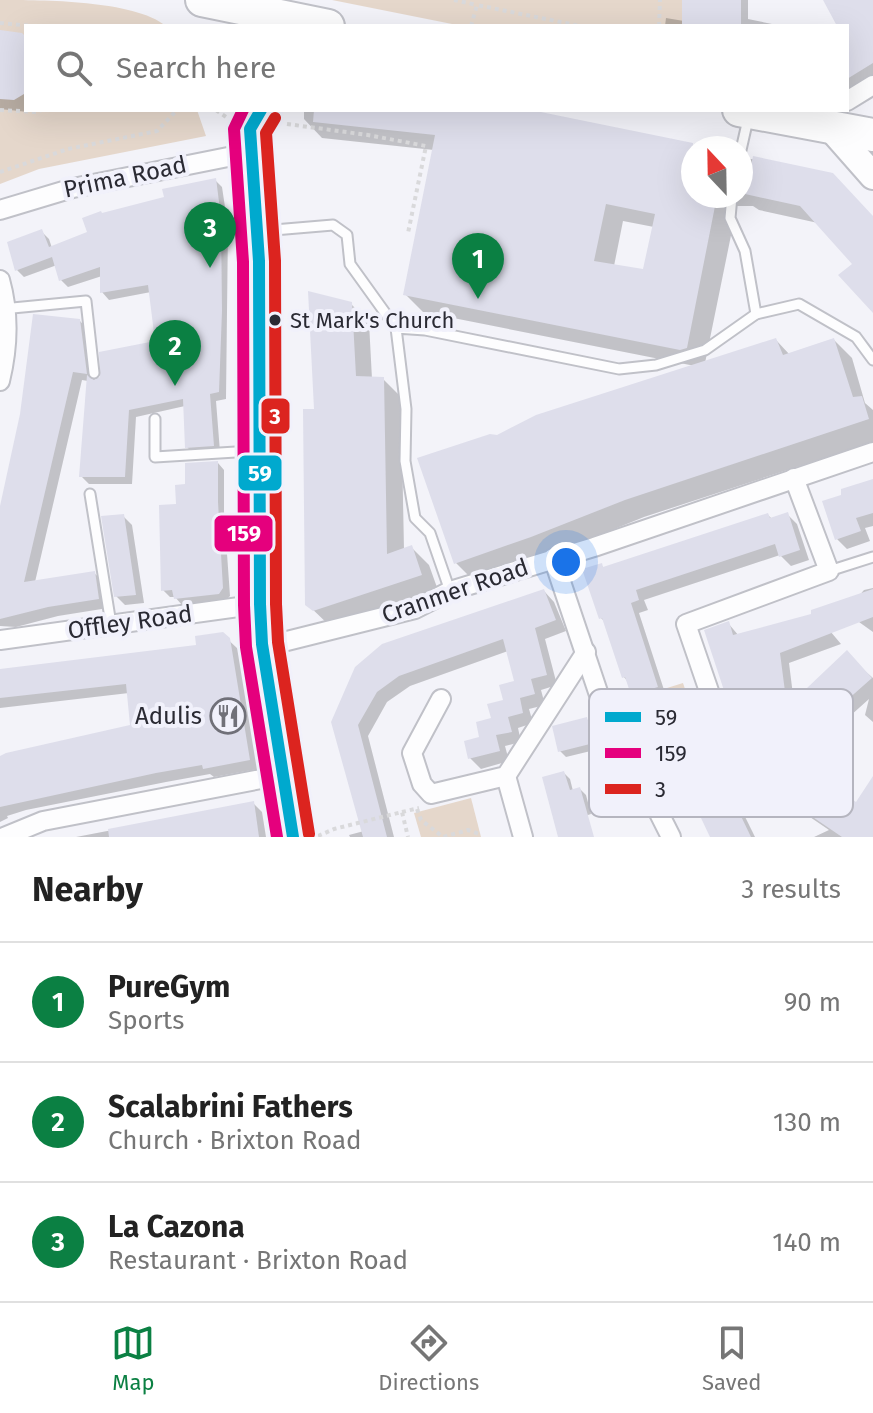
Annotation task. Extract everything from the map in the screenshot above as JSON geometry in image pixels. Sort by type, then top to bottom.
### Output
[{"type":"highway","points":[[182,0],[198,24]]},
{"type":"highway","points":[[222,11],[314,24]]},
{"type":"highway","points":[[837,112],[873,135]]},
{"type":"highway","points":[[256,125],[262,644],[293,837]]},
{"type":"street","points":[[849,103],[873,85]]},
{"type":"street","points":[[837,112],[873,176]]},
{"type":"street","name":"Prima Road","points":[[0,210],[256,125]]},
{"type":"street","points":[[0,280],[6,356],[0,381]]},
{"type":"street","name":"Cranmer Road","points":[[262,644],[283,642],[415,609],[450,591],[594,547],[873,452]]},
{"type":"street","points":[[708,689],[686,624],[829,571],[794,478]]},
{"type":"street","points":[[553,558],[597,689]]},
{"type":"street","name":"Offley Road","points":[[0,640],[260,604]]},
{"type":"street","points":[[441,699],[412,753],[422,784],[431,794],[506,776],[586,652]]},
{"type":"street","points":[[4,837],[43,821],[282,775]]},
{"type":"street","points":[[506,776],[523,837]]},
{"type":"street","points":[[661,817],[671,837]]},
{"type":"lane","points":[[742,136],[744,112]]},
{"type":"lane","points":[[731,208],[730,218],[745,251],[756,314]]},
{"type":"lane","points":[[258,231],[333,225],[347,235],[350,264],[396,328],[406,409],[405,461],[415,518],[430,533],[450,591]]},
{"type":"lane","points":[[2,309],[86,301],[94,373]]},
{"type":"lane","points":[[396,328],[425,330],[619,369],[656,365],[705,350],[756,314],[799,304],[856,337],[873,360]]},
{"type":"lane","points":[[155,419],[155,457],[260,450]]},
{"type":"lane","points":[[90,494],[111,624]]},
{"type":"lane","points":[[829,571],[873,557]]},
{"type":"path","points":[[454,0],[570,24]]},
{"type":"path","points":[[659,24],[660,0]]},
{"type":"path","points":[[472,24],[477,5]]},
{"type":"path","points":[[0,23],[24,25]]},
{"type":"path","points":[[0,110],[24,111]]},
{"type":"path","points":[[0,172],[68,149],[157,131],[175,112]]},
{"type":"path","points":[[256,125],[368,135],[426,146],[408,233]]},
{"type":"path","points":[[417,809],[421,820],[443,837],[468,830],[479,834]]},
{"type":"path","points":[[318,837],[334,829],[402,812],[408,837]]},
{"type":"shaded area","points":[[0,0],[63,1],[110,6],[151,17],[163,24],[24,24],[24,112],[198,112],[206,136],[39,169],[0,184]]},
{"type":"shaded area","points":[[332,0],[682,0],[685,24],[452,24]]},
{"type":"shaded area","points":[[683,683],[685,689],[664,689]]},
{"type":"shaded area","points":[[471,798],[481,837],[421,837],[414,813]]},
{"type":"building","points":[[682,0],[741,0],[741,24],[682,24]]},
{"type":"building","points":[[823,0],[873,0],[873,63],[849,78],[849,24],[836,24]]},
{"type":"building","points":[[0,30],[22,33],[24,94],[14,100],[0,99]]},
{"type":"building","points":[[314,112],[541,112],[681,141],[681,208],[715,208],[687,348],[680,350],[403,295],[435,135],[313,122]],"holes":[[[606,204],[655,214],[643,269],[594,261]]]},
{"type":"building","points":[[753,156],[833,173],[873,216],[873,313],[838,275],[852,264],[800,206],[753,196]]},
{"type":"building","points":[[216,178],[221,218],[222,311],[219,392],[210,394],[214,446],[185,448],[183,399],[129,410],[125,477],[79,477],[87,375],[94,380],[100,377],[99,352],[155,341],[148,285],[100,293],[100,267],[59,281],[52,257],[15,271],[7,242],[42,229],[49,247],[87,232],[82,218],[164,197],[162,189]]},
{"type":"building","points":[[308,291],[352,302],[356,376],[384,377],[387,554],[412,545],[422,575],[313,611],[305,605],[303,409],[314,409]]},
{"type":"building","points":[[33,314],[80,319],[87,374],[73,372],[24,582],[95,571],[99,599],[0,619],[0,506],[20,414]]},
{"type":"building","points":[[776,338],[783,355],[834,338],[853,397],[862,396],[869,419],[625,500],[454,564],[417,458],[490,434],[497,435],[536,415]]},
{"type":"building","points":[[218,461],[223,588],[219,594],[174,599],[172,590],[161,591],[159,505],[176,504],[175,485],[185,484],[185,463]]},
{"type":"building","points":[[873,479],[873,513],[856,518],[861,531],[835,540],[822,501],[841,495],[841,489]]},
{"type":"building","points":[[788,512],[800,550],[779,557],[775,544],[636,590],[639,600],[631,603],[658,687],[629,689],[625,677],[622,678],[582,569],[602,563],[603,567],[768,513],[770,518]]},
{"type":"building","points":[[124,514],[136,595],[114,597],[101,516]]},
{"type":"building","points":[[544,589],[556,620],[535,628],[547,675],[531,679],[535,694],[520,698],[523,713],[508,717],[512,732],[496,735],[500,751],[468,759],[464,741],[479,737],[476,722],[491,718],[487,704],[503,700],[499,685],[514,681],[503,639],[399,676],[377,692],[358,725],[387,837],[363,837],[331,722],[355,667],[382,644]]},
{"type":"building","points":[[873,589],[873,617],[780,653],[785,689],[724,689],[704,630],[729,621],[733,635],[811,614],[811,610]]},
{"type":"building","points":[[223,632],[230,638],[250,760],[203,769],[202,765],[156,773],[0,807],[0,756],[130,725],[126,684],[0,698],[0,669],[196,645],[195,636]]},
{"type":"building","points":[[847,650],[872,678],[853,695],[853,689],[806,689]]},
{"type":"building","points":[[587,717],[589,744],[558,752],[552,726]]},
{"type":"building","points":[[564,771],[570,790],[580,787],[594,837],[558,837],[542,777]]},
{"type":"building","points":[[873,776],[873,837],[842,837],[813,817],[853,817],[853,800],[856,802]]},
{"type":"building","points":[[254,801],[259,837],[109,837],[108,829]]},
{"type":"building","points":[[701,817],[741,817],[751,837],[710,837]]},
{"type":"transit line","name":"159","points":[[242,112],[234,129],[243,262],[246,647],[277,837]]},
{"type":"transit line","name":"59","points":[[260,112],[250,129],[259,261],[260,604],[262,644],[293,837]]},
{"type":"transit line","name":"3","points":[[275,118],[266,133],[275,261],[276,604],[278,642],[309,834]]},
{"type":"place","name":"La Cazona","points":[[210,268]]},
{"type":"place","name":"PureGym","points":[[478,299]]},
{"type":"place","name":"St Mark's Church","points":[[275,320]]},
{"type":"place","name":"Scalabrini Fathers","points":[[175,386]]},
{"type":"place","name":"Adulis","points":[[228,716]]}]
